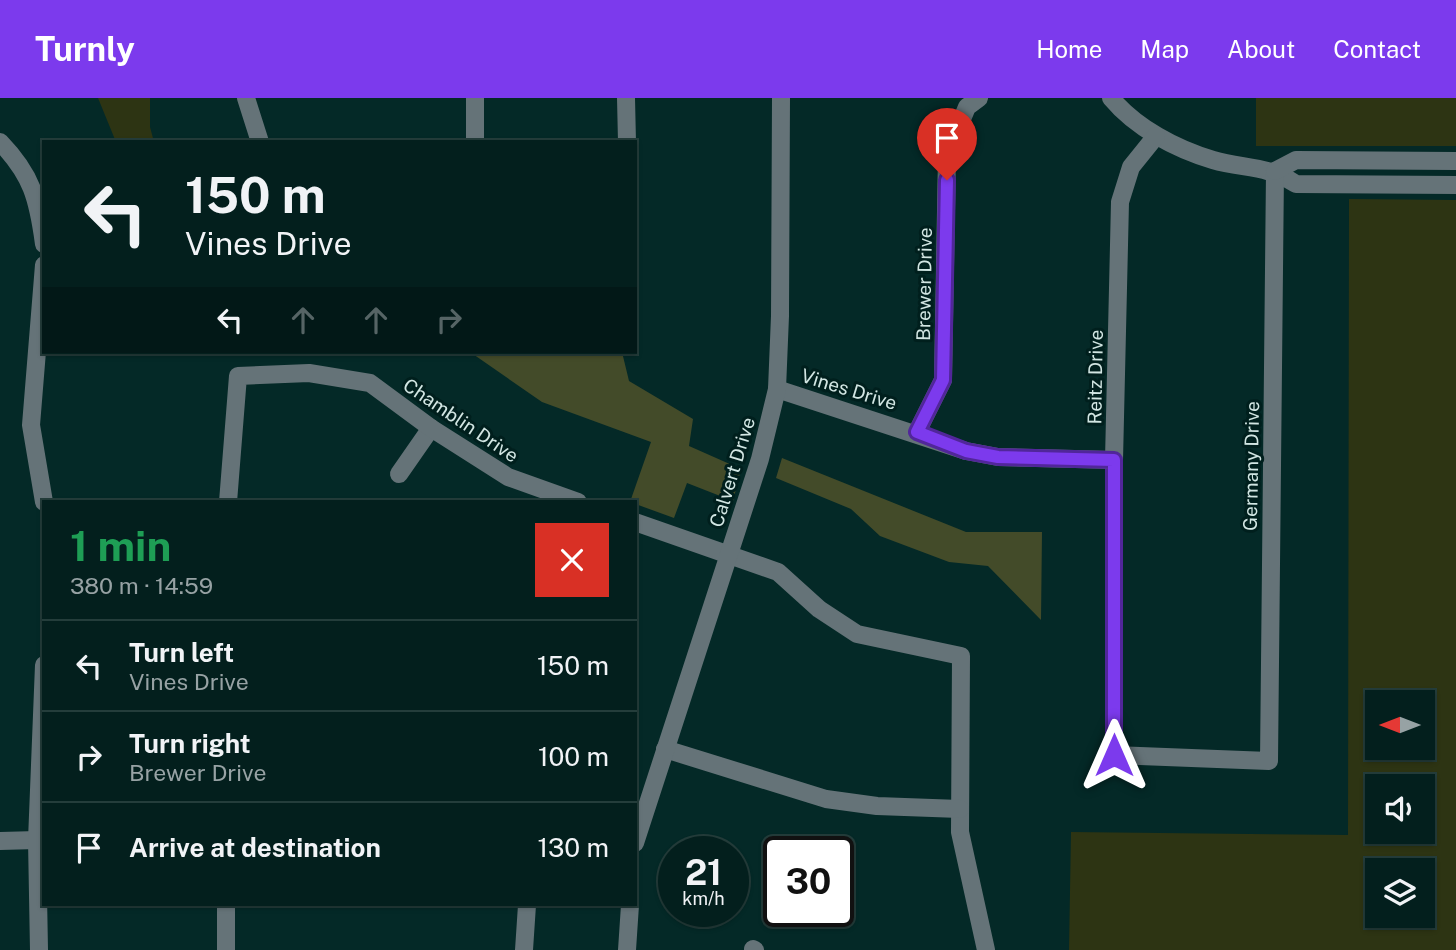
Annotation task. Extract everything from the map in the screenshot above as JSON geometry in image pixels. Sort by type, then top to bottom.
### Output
[{"type":"street","points":[[246,98],[259,140]]},
{"type":"street","points":[[475,98],[475,140]]},
{"type":"street","points":[[626,98],[627,140]]},
{"type":"street","name":"Calvert Drive","points":[[637,837],[761,459],[777,388],[781,98]]},
{"type":"street","name":"Brewer Drive","points":[[917,432],[943,380],[947,155],[967,107],[979,98]]},
{"type":"street","points":[[1111,98],[1156,136],[1213,160],[1275,171],[1296,184],[1456,185]]},
{"type":"street","name":"Reitz Drive","points":[[1114,755],[1114,460],[1120,202],[1131,167],[1156,136]]},
{"type":"street","points":[[0,142],[21,163],[38,201],[42,230]]},
{"type":"street","points":[[1275,171],[1296,160],[1456,162]]},
{"type":"street","name":"Germany Drive","points":[[1114,755],[1269,761],[1275,171]]},
{"type":"street","points":[[42,290],[31,425],[44,500]]},
{"type":"street","name":"Chamblin Drive","points":[[228,500],[238,376],[309,373],[370,383],[431,428],[508,478],[572,500]]},
{"type":"street","name":"Vines Drive","points":[[777,388],[917,432],[966,451],[998,457],[1114,460]]},
{"type":"street","points":[[399,474],[431,428]]},
{"type":"street","points":[[637,523],[778,572],[819,609],[857,634],[961,656],[960,809],[964,859],[986,950]]},
{"type":"street","points":[[39,950],[37,840],[42,715]]},
{"type":"street","points":[[665,749],[826,799],[877,806],[960,809]]},
{"type":"street","points":[[0,841],[37,840]]},
{"type":"street","points":[[226,906],[226,950]]},
{"type":"street","points":[[524,950],[527,906]]},
{"type":"street","points":[[627,950],[630,906]]},
{"type":"green space","points":[[98,98],[150,98],[150,127],[153,140],[115,140]]},
{"type":"green space","points":[[1256,98],[1456,98],[1456,146],[1256,146]]},
{"type":"green space","points":[[1349,199],[1456,200],[1456,950],[1069,950],[1071,832],[1348,835]]},
{"type":"green space","points":[[473,354],[622,354],[629,381],[693,419],[689,446],[741,469],[733,501],[687,483],[674,518],[637,505],[637,500],[631,500],[651,442],[542,402]]},
{"type":"green space","points":[[782,458],[966,532],[1042,532],[1041,620],[988,566],[949,562],[880,536],[851,509],[776,478]]},
{"type":"route","points":[[947,180],[943,380],[917,432],[966,451],[998,457],[1114,460],[1114,755]]}]
